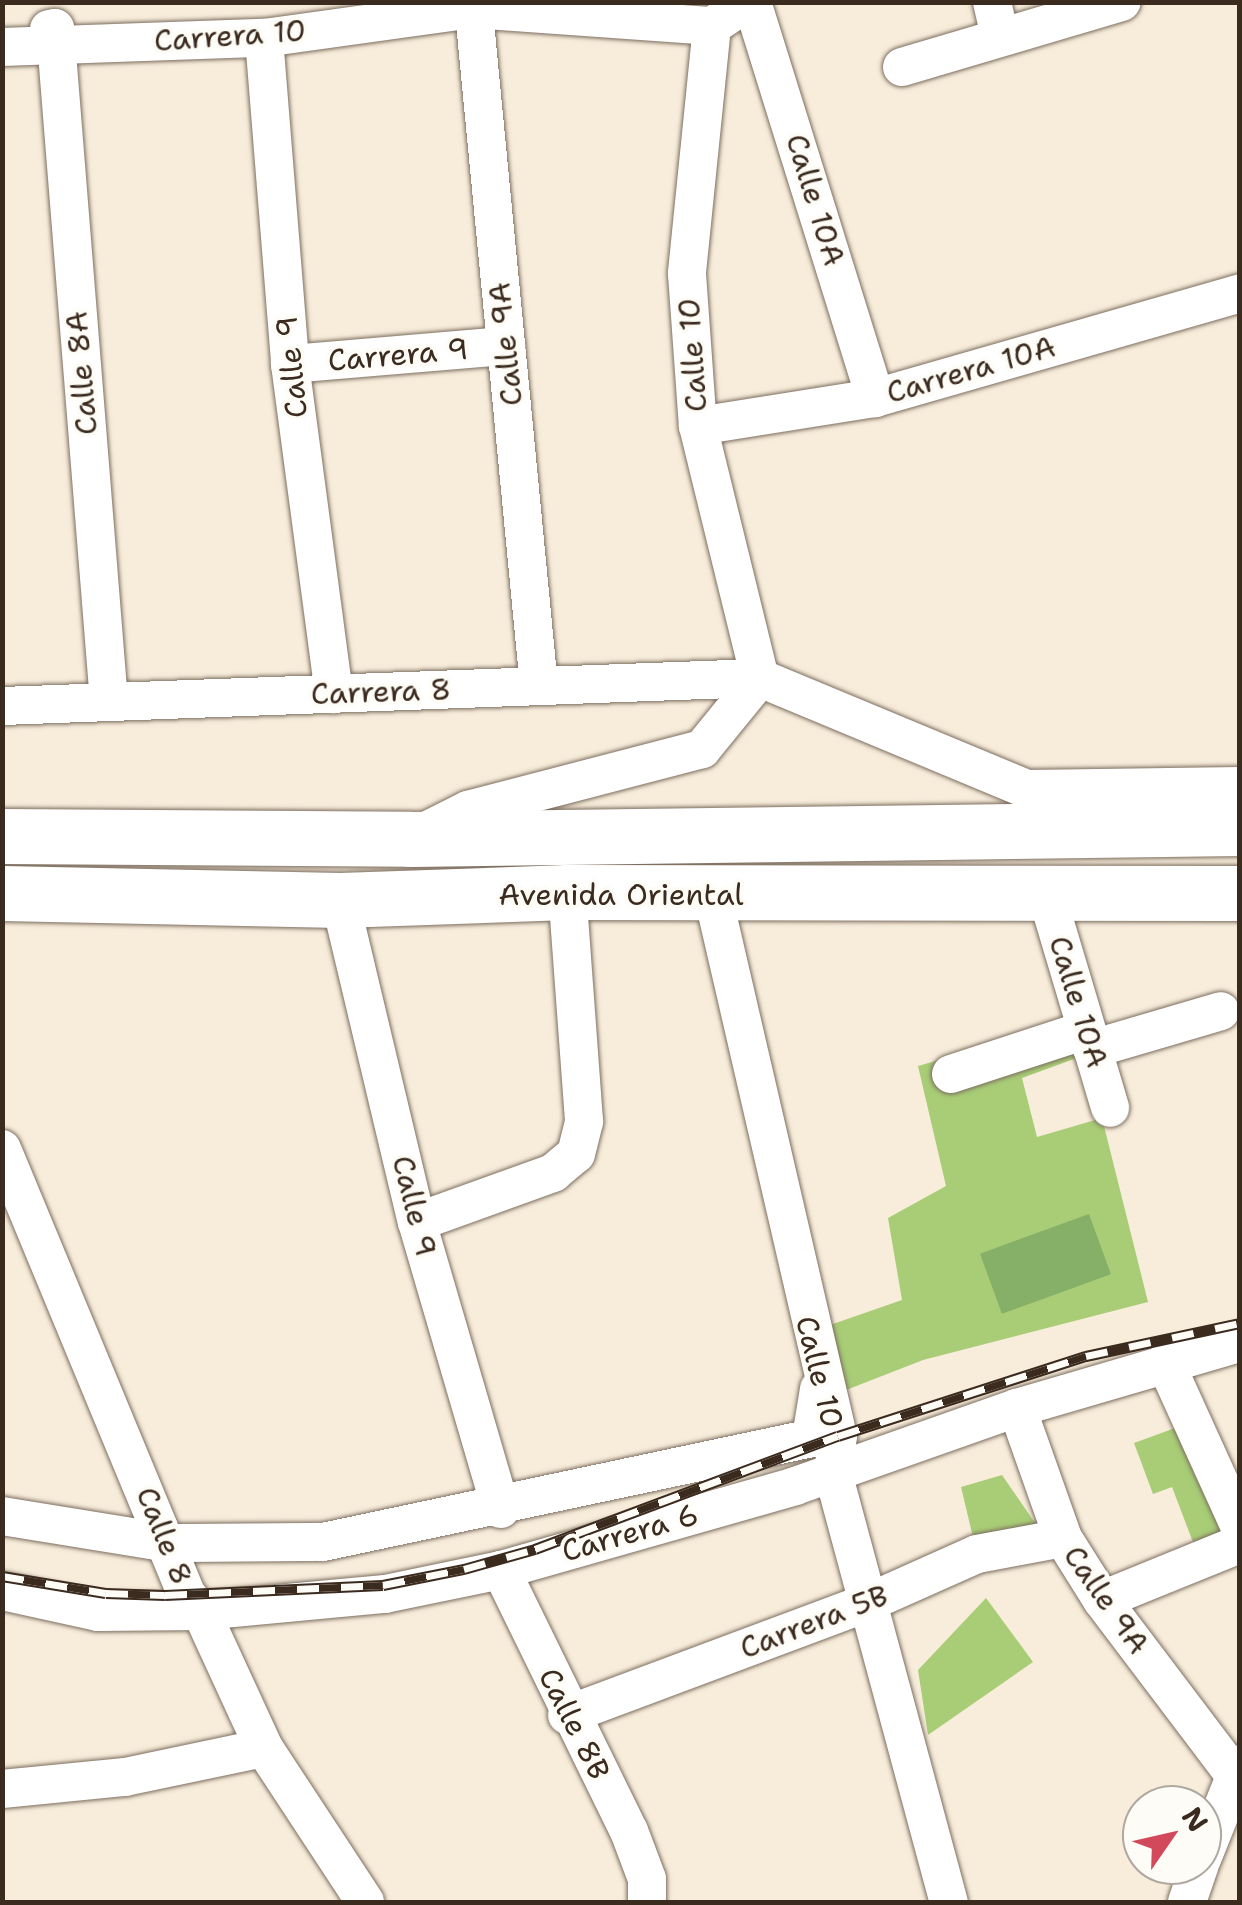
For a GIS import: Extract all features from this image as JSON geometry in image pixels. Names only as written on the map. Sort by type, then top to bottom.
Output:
[{"type":"main road","name":"Avenida Oriental","points":[[2,836],[410,839],[1240,828]]},
{"type":"main road","name":"Avenida Oriental","points":[[2,893],[340,900],[567,892],[713,896],[1240,893]]},
{"type":"street","points":[[902,67],[996,20],[1122,2]]},
{"type":"street","name":"Carrera 10","points":[[2,47],[264,38],[473,6],[736,9]]},
{"type":"street","name":"Calle 9A","points":[[473,6],[539,686]]},
{"type":"street","name":"Calle 10A","points":[[736,9],[874,398]]},
{"type":"street","name":"Calle 10","points":[[736,9],[686,274],[698,426],[760,678]]},
{"type":"street","points":[[2,31],[56,28],[56,44]]},
{"type":"street","name":"Calle 9","points":[[264,38],[290,364],[334,694]]},
{"type":"street","name":"Calle 8A","points":[[56,44],[108,702]]},
{"type":"street","name":"Carrera 10A","points":[[698,426],[874,398],[1240,293]]},
{"type":"street","name":"Carrera 9","points":[[290,364],[506,346]]},
{"type":"street","points":[[410,839],[468,810],[702,749],[760,678]]},
{"type":"street","name":"Carrera 8","points":[[2,706],[760,678],[1027,789],[1068,828]]},
{"type":"street","points":[[1027,789],[1240,786]]},
{"type":"street","points":[[417,1222],[553,1172],[576,1154],[584,1121],[567,892]]},
{"type":"street","name":"Calle 10","points":[[713,896],[820,1382],[838,1436],[833,1473],[949,1902]]},
{"type":"street","name":"Calle 10A","points":[[1046,896],[1110,1108]]},
{"type":"street","name":"Calle 9","points":[[340,900],[417,1222],[501,1509]]},
{"type":"street","points":[[951,1074],[1222,1011]]},
{"type":"street","name":"Calle 8","points":[[2,1148],[169,1543],[186,1594],[201,1611],[264,1748],[365,1902]]},
{"type":"street","name":"Carrera 6","points":[[2,1591],[98,1612],[201,1611],[385,1594],[501,1570],[833,1473],[1017,1408],[1240,1343]]},
{"type":"street","points":[[1165,1362],[1240,1527]]},
{"type":"street","name":"Carrera 6","points":[[2,1516],[169,1543],[323,1542],[501,1509],[812,1438],[820,1382]]},
{"type":"street","name":"Calle 9A","points":[[1017,1408],[1063,1538],[1102,1600],[1236,1768]]},
{"type":"street","name":"Carrera 5B","points":[[566,1714],[867,1603],[977,1554],[1063,1538]]},
{"type":"street","points":[[1102,1600],[1240,1544]]},
{"type":"street","name":"Calle 8B","points":[[501,1570],[647,1891]]},
{"type":"street","points":[[2,1789],[125,1778],[264,1748]]},
{"type":"street","points":[[1222,1806],[1236,1768]]},
{"type":"green space","points":[[1075,1020],[1082,1056],[1022,1078],[1037,1137],[1102,1118],[1148,1302],[923,1360],[841,1392],[830,1325],[902,1300],[888,1218],[946,1186],[918,1066]]},
{"type":"green space","points":[[1089,1214],[1111,1274],[1002,1314],[980,1254]]},
{"type":"green space","points":[[1197,1420],[1239,1530],[1199,1558],[1172,1487],[1153,1494],[1134,1443]]},
{"type":"green space","points":[[1002,1475],[1044,1536],[977,1554],[961,1487]]},
{"type":"green space","points":[[986,1598],[1033,1662],[928,1735],[918,1670]]},
{"type":"railway","points":[[2,1576],[106,1593],[165,1595],[383,1585],[464,1569],[535,1549],[838,1436],[1086,1356],[1240,1323]]}]
